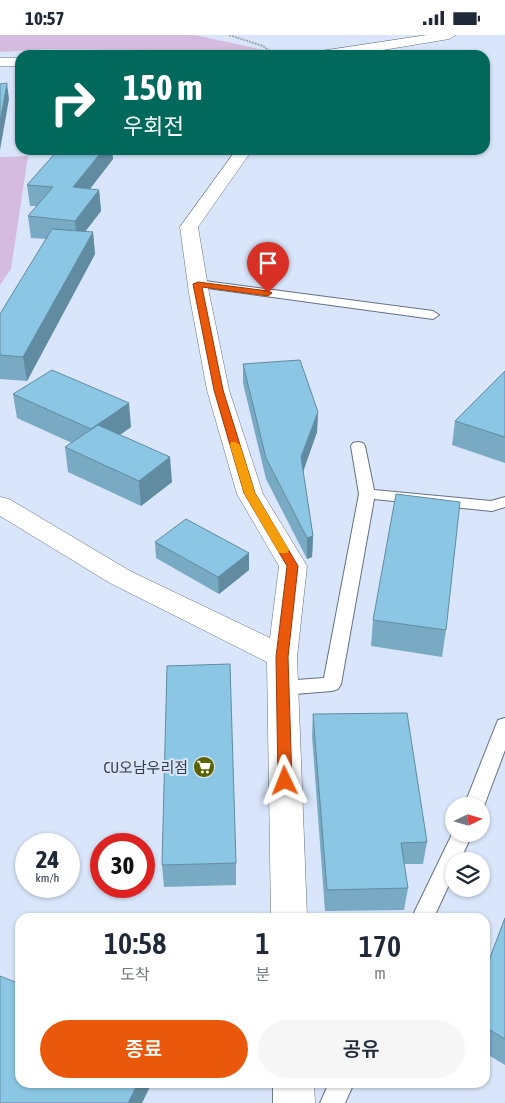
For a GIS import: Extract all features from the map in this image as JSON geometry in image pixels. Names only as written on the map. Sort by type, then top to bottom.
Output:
[{"type":"street","points":[[360,50],[448,35]]},
{"type":"street","points":[[0,64],[15,62]]},
{"type":"street","points":[[240,155],[189,227],[218,390],[250,493],[292,566],[282,657],[289,913]]},
{"type":"street","points":[[0,505],[120,577],[282,657]]},
{"type":"street","points":[[294,1088],[294,1103]]},
{"type":"lane","points":[[198,284],[433,315]]},
{"type":"lane","points":[[282,688],[332,684],[367,494],[358,446]]},
{"type":"lane","points":[[367,494],[492,506],[505,502]]},
{"type":"lane","points":[[477,797],[505,725]]},
{"type":"lane","points":[[426,913],[458,843]]},
{"type":"lane","points":[[332,1103],[340,1088]]},
{"type":"path","points":[[229,35],[263,46],[268,50]]},
{"type":"shaded area","points":[[0,35],[195,35],[263,50],[45,49],[0,52]]},
{"type":"shaded area","points":[[28,156],[11,269],[0,285],[0,157]]},
{"type":"building","points":[[7,83],[0,122],[0,84]]},
{"type":"building","points":[[54,155],[99,155],[73,187],[99,190],[75,221],[28,216],[53,187],[27,185]]},
{"type":"building","points":[[52,229],[93,232],[23,357],[0,355],[0,314]]},
{"type":"building","points":[[300,360],[318,412],[301,457],[313,536],[307,538],[266,458],[243,364]]},
{"type":"building","points":[[52,370],[129,403],[91,429],[13,394]]},
{"type":"building","points":[[505,371],[505,437],[455,421]]},
{"type":"building","points":[[98,425],[170,457],[139,481],[65,447]]},
{"type":"building","points":[[396,494],[460,502],[446,630],[373,620]]},
{"type":"building","points":[[186,519],[249,553],[218,577],[155,542]]},
{"type":"building","points":[[230,664],[236,863],[162,865],[167,666]]},
{"type":"building","points":[[407,713],[427,842],[401,843],[408,888],[327,890],[313,714]]},
{"type":"building","points":[[505,918],[505,1039],[490,1030],[490,958]]},
{"type":"building","points":[[0,976],[15,982],[15,1088],[136,1088],[128,1103],[0,1103]]},
{"type":"slow traffic","points":[[235,445],[250,493],[283,550]]},
{"type":"place","name":"CU오남우리점","points":[[204,767]]},
{"type":"route","points":[[268,293],[198,284],[218,390],[250,493],[292,566],[282,657],[285,781]]}]
